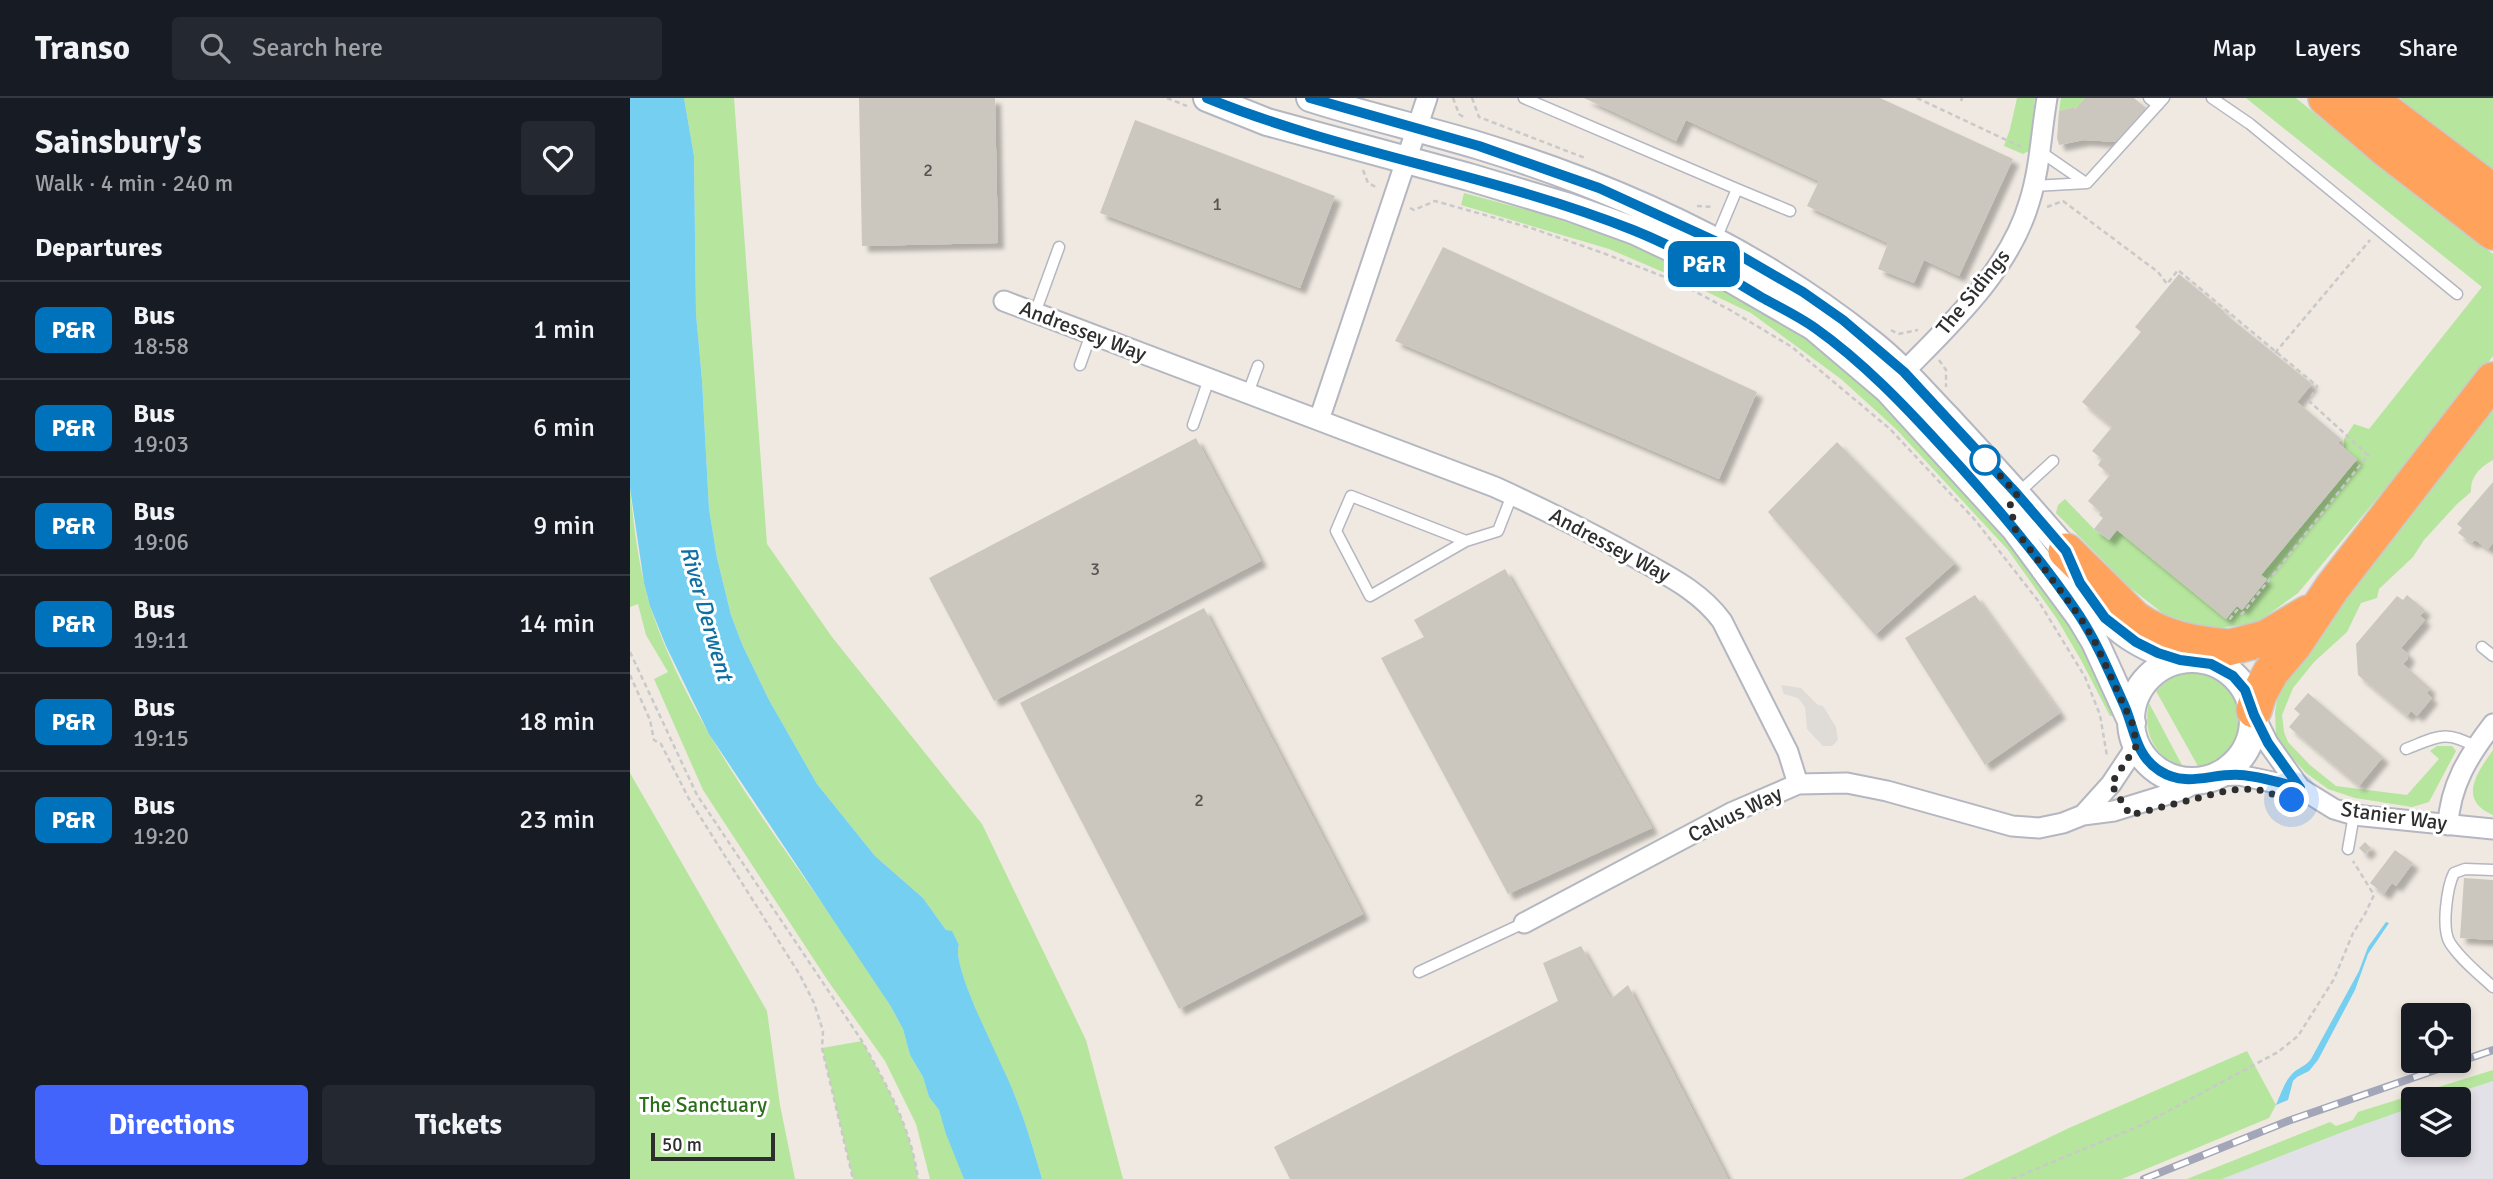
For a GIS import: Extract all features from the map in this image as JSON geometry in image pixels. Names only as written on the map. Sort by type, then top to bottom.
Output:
[{"type":"highway","points":[[2326,98],[2387,150],[2493,232]]},
{"type":"highway","points":[[2368,98],[2482,184]]},
{"type":"highway","points":[[2392,98],[2482,184]]},
{"type":"highway","points":[[2254,712],[2265,681],[2307,627],[2319,605],[2493,380]]},
{"type":"highway","points":[[2066,551],[2135,619],[2172,638],[2199,645],[2228,635],[2266,638],[2319,605]]},
{"type":"highway","points":[[2183,659],[2228,635]]},
{"type":"street","points":[[1198,102],[1569,207],[1635,231],[1730,278],[1814,327],[1895,381],[2017,494],[2066,551],[2080,583],[2105,618],[2136,642],[2224,670],[2245,690],[2254,712],[2252,737],[2247,748],[2233,765],[2208,778],[2175,778],[2163,773],[2143,756],[2095,642],[2080,617],[2015,529],[1963,469],[1895,381],[1875,346],[1833,313],[1715,241],[1599,188],[1510,156],[1310,98]]},
{"type":"street","points":[[1319,420],[1427,98]]},
{"type":"street","name":"The Sidings","points":[[1895,381],[1974,296],[2016,236],[2034,186],[2035,152],[2047,98]]},
{"type":"street","name":"Andressey Way","points":[[1004,300],[1512,495],[1574,523],[1684,585],[1710,605],[1722,621],[1788,752],[1798,784]]},
{"type":"street","points":[[2083,815],[2111,784],[2134,734],[2135,699],[2148,678],[2169,664],[2183,659]]},
{"type":"street","name":"Stanier Way","points":[[2254,712],[2268,743],[2300,788]]},
{"type":"street","points":[[2448,825],[2449,802],[2453,789],[2476,747],[2493,724]]},
{"type":"street","name":"Stanier Way","points":[[2208,778],[2239,775],[2300,788],[2334,809],[2354,815],[2493,829]]},
{"type":"street","name":"Calvus Way","points":[[1524,923],[1733,813],[1798,784],[1847,783],[2012,826],[2039,828],[2083,815],[2115,811],[2182,790],[2208,778]]},
{"type":"lane","points":[[1524,98],[1790,211]]},
{"type":"lane","points":[[2212,98],[2249,124],[2457,294]]},
{"type":"lane","points":[[2034,186],[2087,183],[2157,100]]},
{"type":"lane","points":[[2035,152],[2087,183]]},
{"type":"lane","points":[[1730,278],[1714,256],[1715,241],[1737,189]]},
{"type":"lane","points":[[1035,313],[1059,247]]},
{"type":"lane","points":[[1080,365],[1091,334]]},
{"type":"lane","points":[[1248,393],[1258,366]]},
{"type":"lane","points":[[1193,425],[1209,379]]},
{"type":"lane","points":[[2015,529],[2010,503],[2053,461]]},
{"type":"lane","points":[[1465,541],[1351,496],[1336,531],[1370,596],[1465,541],[1497,531],[1512,495]]},
{"type":"lane","points":[[2482,647],[2493,656]]},
{"type":"lane","points":[[2406,749],[2445,735],[2459,737],[2476,747]]},
{"type":"lane","points":[[2348,849],[2354,815]]},
{"type":"lane","points":[[2493,870],[2465,869],[2454,873],[2448,898],[2446,928],[2450,943],[2493,987]]},
{"type":"lane","points":[[1419,972],[1524,923]]},
{"type":"path","points":[[1167,98],[1198,102]]},
{"type":"path","points":[[1453,98],[1458,114],[1469,121]]},
{"type":"path","points":[[1472,98],[1479,117],[1589,159]]},
{"type":"path","points":[[1917,98],[2035,152]]},
{"type":"path","points":[[1362,167],[1368,183],[1414,210],[1435,201],[1531,228],[1675,281],[1792,347],[1834,380],[1890,429],[1926,466],[1975,520],[2039,602],[2085,677],[2100,715],[2108,766],[2102,774],[2111,784]]},
{"type":"path","points":[[2029,205],[2045,208],[2063,201],[2158,272],[2167,284],[2178,270],[2317,386],[2309,401],[2368,455],[2242,614],[2237,611],[2228,635]]},
{"type":"path","points":[[1697,206],[1717,207],[1727,212]]},
{"type":"path","points":[[2275,353],[2379,230]]},
{"type":"path","points":[[630,652],[697,795],[862,1041],[884,1080],[905,1123],[918,1179]]},
{"type":"path","points":[[630,674],[650,720],[654,740],[661,744],[689,799],[800,975],[814,1003],[823,1031],[822,1048],[853,1179]]},
{"type":"path","points":[[2011,1179],[2144,1124],[2278,1052],[2298,1036],[2334,979],[2353,933],[2374,895],[2353,863],[2348,849]]},
{"type":"shaded area","points":[[1781,685],[1801,688],[1818,705],[1823,706],[1836,727],[1838,740],[1832,746],[1823,746],[1807,729],[1805,707],[1798,698],[1784,694]]},
{"type":"shaded area","points":[[2493,1081],[2493,1179],[2222,1179],[2401,1111],[2401,1157],[2471,1157],[2471,1088]]},
{"type":"green space","points":[[684,98],[734,98],[767,544],[832,637],[982,824],[1086,1040],[1123,1179],[1042,1179],[1019,1106],[970,996],[958,957],[959,945],[952,932],[946,930],[923,898],[875,856],[817,784],[769,700],[742,644],[731,615],[717,558],[709,509],[696,314],[694,156]]},
{"type":"green space","points":[[2017,98],[2035,98],[2029,151],[2023,154],[2004,146]]},
{"type":"green space","points":[[2061,98],[2085,98],[2075,109],[2074,107],[2059,111]]},
{"type":"green space","points":[[2246,98],[2296,98],[2386,172],[2493,254],[2493,356],[2458,402],[2298,593],[2257,623],[2211,629],[2165,615],[2128,586],[2056,513],[2058,505],[2065,499],[2094,529],[2109,540],[2117,530],[2226,619],[2237,606],[2242,610],[2267,580],[2261,575],[2357,460],[2344,448],[2344,439],[2354,424],[2369,429],[2482,287]]},
{"type":"green space","points":[[2400,98],[2493,98],[2493,175],[2442,135]]},
{"type":"green space","points":[[1464,193],[1546,215],[1644,248],[1689,269],[1787,325],[1835,359],[1881,399],[1983,503],[2072,620],[2120,715],[2110,716],[2057,619],[2008,550],[1896,429],[1841,379],[1751,313],[1609,249],[1461,205]]},
{"type":"green space","points":[[2493,399],[2493,460],[2477,473],[2471,492],[2424,540],[2413,557],[2379,589],[2377,598],[2361,603],[2347,632],[2314,662],[2293,688],[2282,715],[2288,742],[2336,786],[2407,795],[2439,759],[2430,751],[2437,746],[2452,746],[2456,751],[2429,802],[2412,807],[2355,798],[2328,789],[2306,773],[2276,735],[2275,712],[2278,695],[2288,671]]},
{"type":"green space","points":[[630,488],[647,594],[672,662],[727,764],[890,1005],[903,1029],[910,1055],[923,1077],[929,1097],[939,1110],[964,1179],[930,1179],[916,1124],[885,1061],[828,981],[703,790],[654,679],[668,672],[646,635],[638,604],[630,607]]},
{"type":"green space","points":[[2193,670],[2215,675],[2230,685],[2240,700],[2244,716],[2242,733],[2234,749],[2220,761],[2199,768],[2156,691],[2172,676]]},
{"type":"green space","points":[[2149,703],[2183,767],[2165,757],[2153,742],[2147,724]]},
{"type":"green space","points":[[2493,750],[2493,815],[2482,809],[2473,794],[2476,777]]},
{"type":"green space","name":"The Sanctuary","points":[[630,773],[767,1011],[780,1105],[795,1179],[630,1179]]},
{"type":"green space","points":[[862,1041],[904,1124],[918,1179],[853,1179],[822,1048]]},
{"type":"green space","points":[[2247,1051],[2276,1105],[2269,1118],[2122,1179],[1962,1179],[2069,1128]]},
{"type":"green space","points":[[2493,1070],[2493,1081],[2471,1088],[2438,1087]]},
{"type":"green space","points":[[2401,1099],[2401,1111],[2222,1179],[2187,1179],[2330,1122],[2336,1126],[2353,1120],[2358,1112]]},
{"type":"water","name":"River Derwent","points":[[630,98],[684,98],[694,156],[696,314],[709,509],[717,558],[731,615],[742,644],[769,700],[817,784],[875,856],[923,898],[946,930],[952,931],[959,945],[958,957],[970,996],[1010,1083],[1042,1179],[964,1179],[939,1110],[929,1097],[923,1077],[910,1055],[903,1029],[890,1005],[709,734],[666,646],[650,606],[630,488]]},
{"type":"water","points":[[2386,922],[2389,923],[2368,954],[2355,990],[2318,1060],[2309,1071],[2293,1081],[2288,1100],[2276,1105],[2290,1077],[2311,1059],[2359,971],[2368,947]]},
{"type":"building","points":[[859,98],[995,98],[998,243],[862,246]]},
{"type":"building","points":[[1584,98],[1880,98],[2013,159],[1959,276],[1924,260],[1914,283],[1878,269],[1888,243],[1807,206],[1819,181],[1686,120],[1676,141]]},
{"type":"building","points":[[2085,98],[2134,98],[2146,108],[2117,142],[2084,140],[2059,145],[2059,111],[2074,107],[2075,109]]},
{"type":"building","points":[[1135,120],[1335,196],[1300,288],[1100,213]]},
{"type":"building","points":[[1443,247],[1757,392],[1719,479],[1395,341]]},
{"type":"building","points":[[2179,274],[2312,384],[2297,402],[2341,439],[2338,443],[2357,459],[2261,575],[2267,579],[2242,610],[2237,606],[2226,619],[2117,530],[2109,540],[2094,529],[2103,518],[2099,515],[2101,512],[2088,501],[2110,475],[2098,465],[2102,459],[2092,451],[2112,427],[2082,402],[2141,332],[2135,327]]},
{"type":"building","points":[[1196,438],[1261,561],[994,701],[929,578]]},
{"type":"building","points":[[1837,442],[1955,563],[1875,635],[1768,512]]},
{"type":"building","points":[[2493,482],[2493,543],[2488,549],[2475,540],[2472,543],[2458,533],[2462,528],[2457,524]]},
{"type":"building","points":[[1505,569],[1652,828],[1508,894],[1381,658],[1424,637],[1414,620]]},
{"type":"building","points":[[1975,595],[2060,713],[1985,765],[1905,638]]},
{"type":"building","points":[[2407,595],[2425,610],[2420,616],[2425,620],[2401,648],[2408,654],[2408,659],[2403,664],[2430,688],[2427,693],[2432,698],[2417,716],[2411,711],[2407,716],[2358,675],[2356,644],[2397,596],[2403,600]]},
{"type":"building","points":[[1204,608],[1363,914],[1179,1009],[1020,703]]},
{"type":"building","points":[[2308,693],[2383,757],[2359,786],[2289,727],[2300,714],[2294,709]]},
{"type":"building","points":[[2365,842],[2371,848],[2365,854],[2359,848]]},
{"type":"building","points":[[2395,850],[2413,863],[2396,886],[2392,883],[2384,894],[2370,883]]},
{"type":"building","points":[[2464,878],[2493,880],[2493,940],[2460,938]]},
{"type":"building","points":[[1581,946],[1611,999],[1628,985],[1728,1179],[1290,1179],[1274,1147],[1558,1001],[1543,963]]},
{"type":"railway","points":[[2144,1179],[2288,1121],[2493,1050]]},
{"type":"bus line","name":"P&R","points":[[1207,98],[1267,122],[1469,177],[1569,207],[1635,231],[1707,265],[1814,327],[1887,389],[1931,434],[2015,529],[2080,617],[2095,642],[2132,723],[2137,745],[2152,766],[2163,773],[2188,781],[2239,775],[2300,788],[2268,743],[2245,690],[2233,676],[2211,664],[2180,660],[2158,653],[2136,642],[2105,618],[2080,583],[2066,551],[1904,372],[1843,320],[1803,292],[1715,241],[1599,188],[1479,146],[1310,98]]},
{"type":"route","points":[[1985,460],[1980,454],[2017,494],[2010,503],[2015,529],[2080,617],[2095,642],[2132,723],[2137,745],[2111,784],[2130,815],[2230,790],[2256,789],[2292,800]]}]
